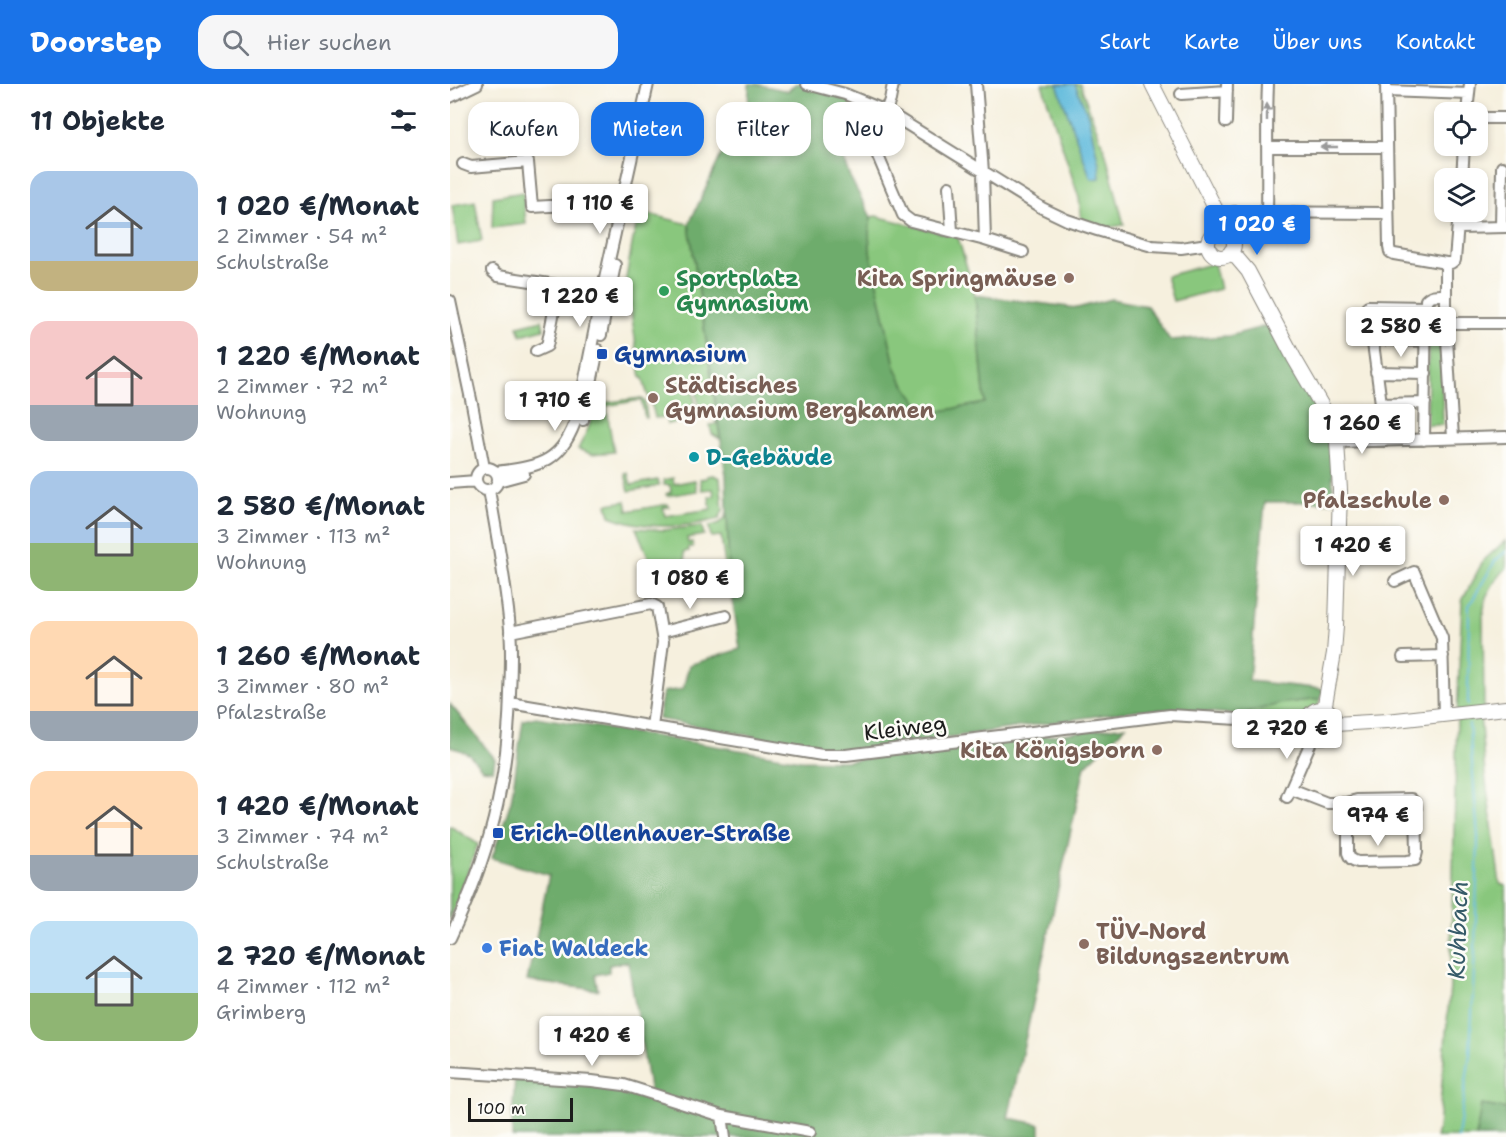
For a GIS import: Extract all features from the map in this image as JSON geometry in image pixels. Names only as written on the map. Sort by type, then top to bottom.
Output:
[{"type":"main road","points":[[1152,84],[1215,208],[1222,224],[1222,231]]},
{"type":"main road","points":[[1216,231],[1229,234],[1233,240],[1228,254],[1219,256],[1211,252],[1208,244],[1211,235],[1216,231]]},
{"type":"main road","points":[[1228,254],[1252,280],[1333,426],[1337,442],[1340,490],[1336,626],[1334,653],[1324,710]]},
{"type":"main road","points":[[1335,724],[1506,708]]},
{"type":"main road","points":[[1316,710],[1324,710],[1334,717],[1335,724],[1329,735],[1321,737],[1314,735],[1308,727],[1308,719],[1316,710]]},
{"type":"street","points":[[450,97],[477,84]]},
{"type":"street","points":[[497,476],[547,467],[554,462],[581,428],[606,292],[623,221],[621,208],[648,84]]},
{"type":"street","points":[[807,84],[845,94],[864,102]]},
{"type":"street","points":[[889,102],[893,84]]},
{"type":"street","points":[[976,84],[983,172],[985,240]]},
{"type":"street","points":[[1267,212],[1268,84]]},
{"type":"street","points":[[1181,94],[1227,87],[1226,122]]},
{"type":"street","points":[[1458,222],[1455,260],[1450,263],[1390,252],[1386,88],[1469,89]]},
{"type":"street","points":[[1488,118],[1506,118]]},
{"type":"street","points":[[905,123],[1051,213],[1097,230],[1164,248],[1208,244]]},
{"type":"street","points":[[1268,147],[1387,147]]},
{"type":"street","points":[[878,156],[903,215],[911,221],[1023,252]]},
{"type":"street","points":[[463,164],[471,167],[528,162],[532,207],[603,203],[621,208]]},
{"type":"street","points":[[1458,228],[1504,227],[1502,167]]},
{"type":"street","points":[[949,187],[952,231]]},
{"type":"street","points":[[1234,212],[1388,213]]},
{"type":"street","points":[[1446,263],[1446,323],[1453,438]]},
{"type":"street","points":[[492,271],[498,276],[606,292]]},
{"type":"street","points":[[536,351],[548,346],[559,286]]},
{"type":"street","points":[[1424,440],[1426,300],[1429,297],[1445,295]]},
{"type":"street","points":[[450,301],[484,468]]},
{"type":"street","points":[[1386,441],[1368,306],[1426,307]]},
{"type":"street","points":[[1446,323],[1506,323]]},
{"type":"street","points":[[1371,329],[1426,341]]},
{"type":"street","points":[[1376,372],[1426,373]]},
{"type":"street","points":[[516,411],[527,400],[569,396],[585,399]]},
{"type":"street","points":[[1380,404],[1425,403]]},
{"type":"street","points":[[1337,442],[1506,437]]},
{"type":"street","points":[[484,468],[491,468],[497,476],[495,487],[489,490],[482,489],[476,481],[478,471],[484,468]]},
{"type":"street","points":[[450,483],[476,481]]},
{"type":"street","points":[[450,938],[480,869],[492,832],[504,777],[510,704],[510,632],[489,490]]},
{"type":"street","points":[[1395,581],[1414,572],[1442,638],[1444,715]]},
{"type":"street","points":[[510,632],[651,604],[657,607],[663,642],[652,727]]},
{"type":"street","points":[[662,632],[726,616]]},
{"type":"street","points":[[1403,657],[1443,656]]},
{"type":"street","name":"Kleiweg","points":[[510,704],[813,754],[846,755],[1170,716],[1272,721],[1300,717],[1308,719]]},
{"type":"street","points":[[1314,735],[1289,793],[1327,803],[1357,800],[1411,799],[1416,808],[1417,852],[1415,860],[1353,861],[1348,853],[1346,802]]},
{"type":"street","points":[[450,1072],[624,1085],[722,1116],[810,1132]]},
{"type":"street","points":[[722,1116],[725,1137]]},
{"type":"green space","points":[[749,84],[788,91],[795,84],[800,84],[831,90],[853,99],[852,102],[823,102],[823,156],[842,156],[871,217],[870,252],[895,366],[902,381],[922,409],[930,413],[985,403],[975,295],[1077,308],[1111,299],[1147,306],[1170,340],[1229,336],[1270,325],[1332,439],[1333,502],[1265,502],[1249,681],[1323,689],[1321,699],[1283,703],[1249,712],[1245,716],[1192,711],[1138,710],[854,751],[819,748],[658,719],[663,692],[683,689],[689,665],[740,649],[729,575],[726,475],[689,224],[721,156],[811,156],[811,102],[748,102]]},
{"type":"green space","points":[[1042,84],[1080,84],[1106,154],[1124,225],[1099,229],[1082,224],[1079,198]]},
{"type":"green space","points":[[523,192],[526,224],[492,228],[493,197]]},
{"type":"green space","points":[[475,201],[482,241],[458,245],[452,205]]},
{"type":"green space","name":"Sportplatz Gymnasium","points":[[640,212],[689,224],[720,439],[712,434],[710,425],[716,424],[715,417],[710,414],[701,415],[694,381],[691,382],[698,419],[667,424],[666,417],[655,418],[643,378],[641,378],[626,278]]},
{"type":"green space","points":[[876,216],[958,237],[975,295],[985,403],[930,413],[922,409],[902,381],[895,366],[870,252],[871,217]]},
{"type":"green space","points":[[1214,263],[1220,289],[1173,301],[1166,276]]},
{"type":"green space","points":[[1429,309],[1440,310],[1443,425],[1427,425]]},
{"type":"green space","points":[[542,320],[544,329],[521,335],[518,326]]},
{"type":"green space","points":[[641,398],[645,402],[647,418],[645,418],[641,400],[606,406],[614,452],[591,454],[578,449],[588,429],[596,404]]},
{"type":"green space","points":[[628,473],[631,485],[658,480],[659,486],[629,491],[625,474]]},
{"type":"green space","points":[[713,475],[720,478],[723,510],[719,519],[664,526],[636,524],[610,516],[607,504],[626,501],[628,511],[668,504],[669,507],[663,508],[665,516],[711,509],[709,497],[714,496],[713,489],[702,490],[700,479]]},
{"type":"green space","points":[[673,478],[674,484],[695,480],[697,491],[667,496],[666,494],[671,492],[670,485],[664,485],[664,480]]},
{"type":"green space","points":[[727,512],[729,575],[661,587],[636,528],[664,530],[702,526],[704,535],[687,538],[688,543],[692,542],[693,547],[688,547],[689,551],[684,552],[687,571],[701,569],[701,574],[720,571],[719,566],[725,565],[721,536],[711,537],[709,526],[721,522]]},
{"type":"green space","points":[[1506,540],[1506,568],[1486,597],[1483,614],[1484,713],[1480,714],[1485,774],[1500,884],[1506,886],[1506,1109],[1481,1105],[1476,1137],[1436,1137],[1450,987],[1462,601],[1483,561]]},
{"type":"green space","points":[[1321,699],[1300,741],[1292,727],[1240,723],[1249,712],[1283,703]]},
{"type":"green space","points":[[450,704],[495,759],[493,770],[482,769],[469,754],[450,746]]},
{"type":"green space","points":[[536,717],[801,760],[846,761],[1126,726],[1085,766],[1008,1118],[1040,1124],[1040,1137],[512,1137],[515,1078],[592,1083],[650,1094],[628,962],[609,965],[609,972],[595,975],[598,990],[527,981],[549,875],[492,858],[511,801],[523,720]]},
{"type":"green space","points":[[450,826],[478,844],[450,920]]},
{"type":"green space","points":[[1481,1105],[1506,1109],[1506,1137],[1476,1137]]},
{"type":"water","points":[[1057,84],[1075,84],[1088,115],[1100,178],[1091,179]]},
{"type":"waterway","name":"Kuhbach","points":[[1468,704],[1469,606],[1495,561],[1506,551]]},
{"type":"waterway","name":"Kuhbach","points":[[1458,1137],[1470,1054],[1475,950],[1478,837],[1469,724]]},
{"type":"place","name":"Kita Springmäuse","points":[[1069,278]]},
{"type":"place","name":"Sportplatz Gymnasium","points":[[664,291]]},
{"type":"place","name":"Gymnasium","points":[[602,354]]},
{"type":"place","name":"Städtisches Gymnasium Bergkamen","points":[[653,398]]},
{"type":"place","name":"D-Gebäude","points":[[694,457]]},
{"type":"place","name":"Pfalzschule","points":[[1444,500]]},
{"type":"place","name":"Kita Königsborn","points":[[1157,750]]},
{"type":"place","name":"Erich-Ollenhauer-Straße","points":[[498,833]]},
{"type":"place","name":"TÜV-Nord Bildungszentrum","points":[[1084,944]]},
{"type":"place","name":"Fiat Waldeck","points":[[487,948]]}]
